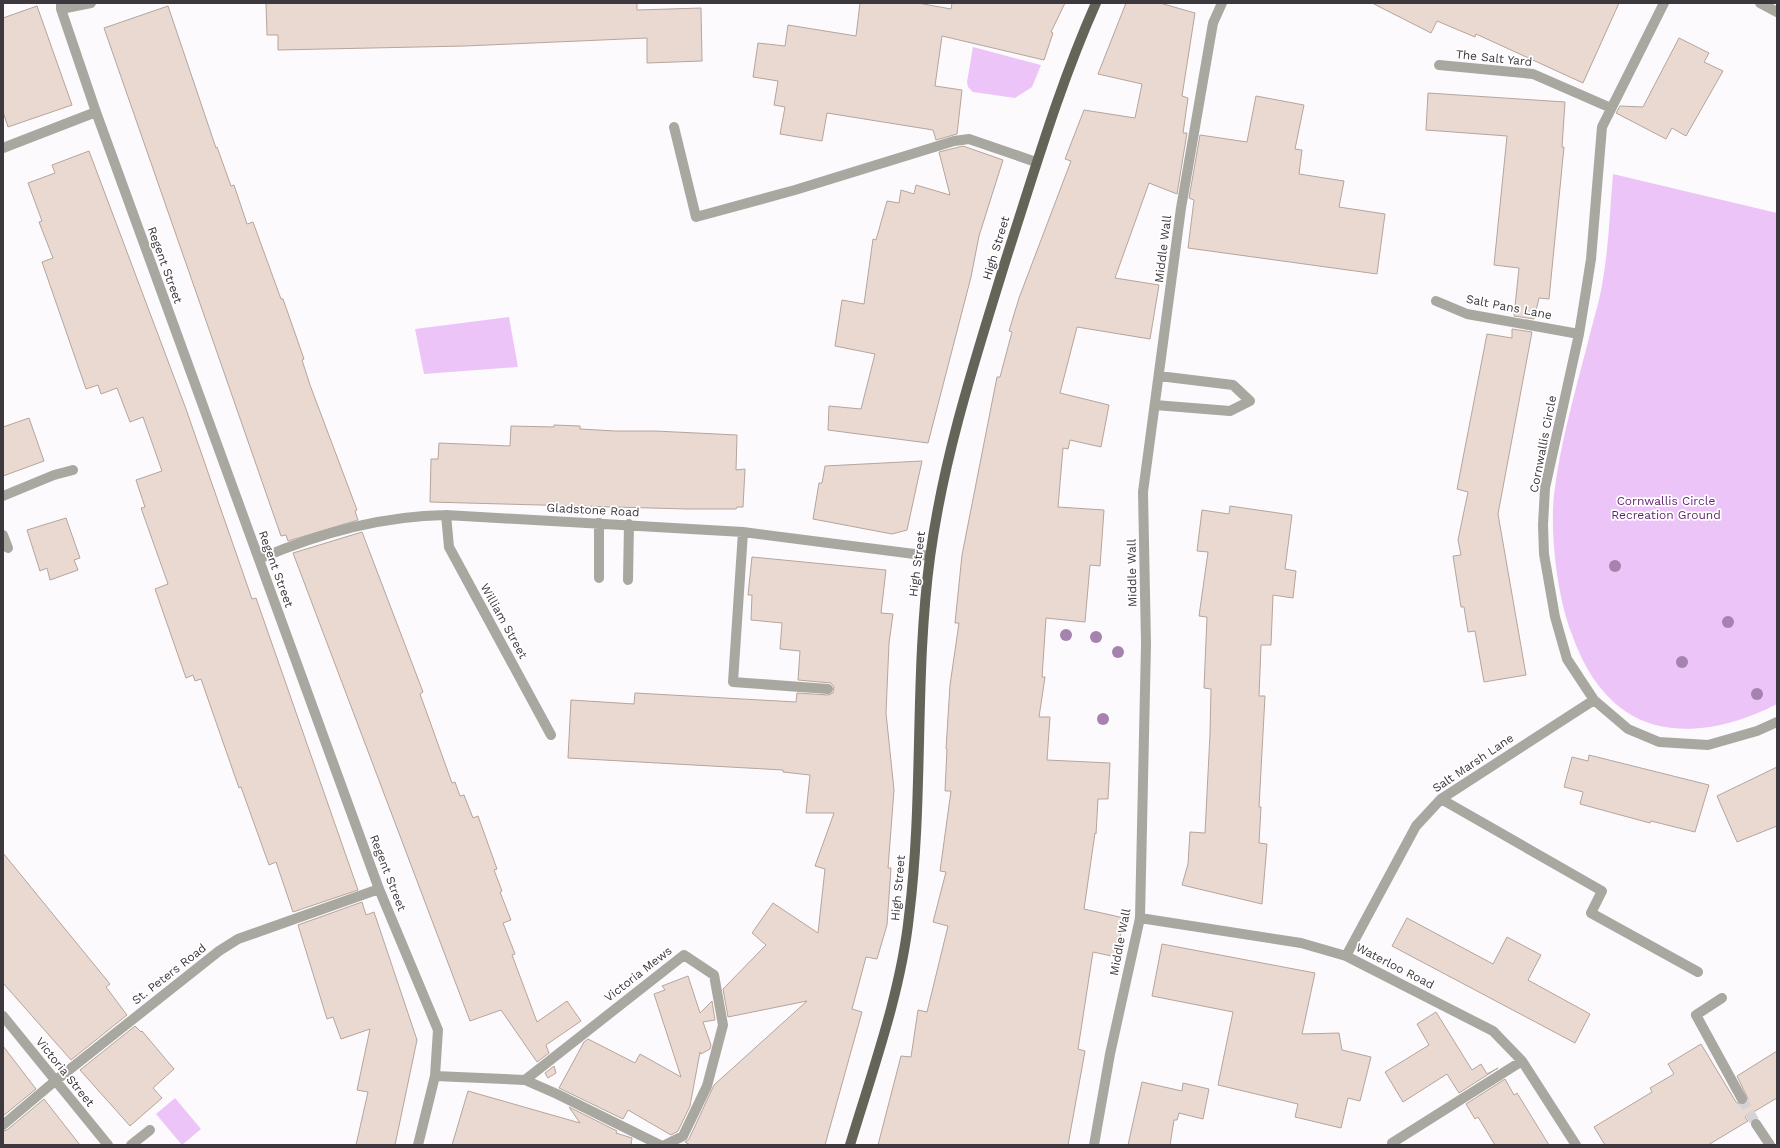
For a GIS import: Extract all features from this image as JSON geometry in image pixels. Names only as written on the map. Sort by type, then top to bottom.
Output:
[{"type":"main road","name":"High Street","points":[[850,1145],[896,988],[909,918],[915,850],[925,609],[930,556],[945,466],[969,378],[1036,162],[1080,39],[1096,3]]},
{"type":"street","points":[[61,6],[90,3]]},
{"type":"street","name":"Middle Wall","points":[[1094,1145],[1110,1054],[1140,918],[1146,644],[1143,492],[1182,200],[1213,23],[1222,3]]},
{"type":"street","name":"Cornwallis Circle","points":[[1664,3],[1602,127],[1591,259],[1579,334],[1545,488],[1543,525],[1544,554],[1555,617],[1567,659],[1594,700],[1628,729],[1659,742],[1708,745],[1757,730],[1777,722]]},
{"type":"street","points":[[1760,3],[1777,12]]},
{"type":"street","name":"Regent Street","points":[[61,6],[96,112],[378,889],[438,1030],[435,1076],[418,1145]]},
{"type":"street","name":"The Salt Yard","points":[[1439,65],[1533,74],[1611,108]]},
{"type":"street","points":[[3,148],[96,112]]},
{"type":"street","points":[[674,127],[696,217],[795,190],[954,141],[969,139],[1036,162]]},
{"type":"street","name":"Salt Pans Lane","points":[[1436,302],[1467,314],[1579,334]]},
{"type":"street","points":[[1155,405],[1230,412],[1250,401],[1233,385],[1159,376]]},
{"type":"street","points":[[3,496],[54,475],[73,470]]},
{"type":"street","name":"Gladstone Road","points":[[259,559],[281,550],[360,525],[407,517],[446,515],[629,524],[743,532],[930,556]]},
{"type":"street","name":"William Street","points":[[446,515],[449,548],[551,735]]},
{"type":"street","points":[[599,523],[599,578]]},
{"type":"street","points":[[628,580],[629,524]]},
{"type":"street","points":[[743,532],[733,682],[828,689]]},
{"type":"street","points":[[3,535],[8,548]]},
{"type":"street","name":"Salt Marsh Lane","points":[[1346,956],[1416,826],[1440,799],[1594,700]]},
{"type":"street","points":[[1440,799],[1602,891],[1591,913],[1698,972]]},
{"type":"street","name":"St. Peters Road","points":[[3,1125],[55,1081],[219,951],[238,939],[378,889]]},
{"type":"street","name":"Waterloo Road","points":[[1140,918],[1301,944],[1346,956],[1493,1031],[1522,1061],[1576,1145]]},
{"type":"street","name":"Victoria Mews","points":[[524,1080],[684,954],[714,975],[723,1025],[707,1086],[683,1136],[665,1145]]},
{"type":"street","points":[[1722,998],[1696,1015],[1742,1099]]},
{"type":"street","name":"Victoria Street","points":[[3,1016],[108,1145]]},
{"type":"street","points":[[1392,1143],[1522,1061]]},
{"type":"street","points":[[435,1076],[524,1080],[557,1094],[660,1145]]},
{"type":"street","points":[[1756,1124],[1770,1145]]},
{"type":"street","points":[[131,1145],[150,1130]]},
{"type":"green space","points":[[973,47],[1041,65],[1032,87],[1015,98],[973,92],[968,87],[967,82]]},
{"type":"green space","name":"Cornwallis Circle Recreation Ground","points":[[1613,174],[1777,213],[1777,704],[1740,720],[1721,725],[1681,729],[1661,726],[1643,721],[1625,711],[1615,703],[1606,695],[1592,676],[1580,655],[1566,617],[1558,583],[1553,528],[1554,495],[1568,418],[1602,287],[1608,239]]},
{"type":"green space","points":[[509,317],[518,367],[424,374],[415,329]]},
{"type":"green space","points":[[175,1098],[201,1129],[182,1145],[156,1114]]},
{"type":"building","points":[[266,3],[637,3],[637,10],[701,8],[702,61],[647,63],[647,38],[465,46],[278,50],[278,35],[267,35]]},
{"type":"building","points":[[860,3],[918,3],[951,9],[952,3],[1065,3],[1051,32],[1053,33],[1044,60],[942,36],[935,86],[962,90],[957,134],[936,140],[933,130],[827,113],[822,141],[780,134],[785,107],[774,105],[778,81],[753,77],[758,43],[785,46],[788,25],[856,36]]},
{"type":"building","points":[[1126,3],[1160,3],[1195,13],[1182,96],[1188,98],[1183,133],[1187,133],[1177,194],[1149,183],[1115,278],[1159,285],[1150,339],[1077,327],[1060,393],[1109,405],[1101,447],[1070,440],[1068,449],[1063,448],[1058,507],[1104,510],[1100,566],[1090,565],[1085,622],[1046,618],[1042,677],[1045,677],[1039,717],[1050,717],[1047,760],[1110,763],[1108,799],[1098,799],[1096,834],[1095,833],[1084,909],[1124,918],[1116,957],[1093,952],[1078,1049],[1085,1051],[1068,1145],[878,1145],[901,1056],[911,1057],[918,1010],[927,1012],[948,926],[933,922],[946,872],[940,871],[951,791],[945,791],[950,685],[959,623],[955,623],[962,555],[997,377],[1000,377],[1012,332],[1009,331],[1019,298],[1071,161],[1065,159],[1084,110],[1135,118],[1142,84],[1098,74]]},
{"type":"building","points":[[1372,3],[1619,3],[1583,83],[1476,34],[1475,37],[1437,21],[1431,33]]},
{"type":"building","points":[[37,6],[72,105],[8,127],[3,112],[3,18]]},
{"type":"building","points":[[168,6],[216,148],[217,147],[231,186],[234,185],[247,224],[253,222],[281,299],[283,299],[304,359],[302,360],[310,385],[357,510],[355,511],[358,520],[288,541],[286,535],[281,536],[104,28]]},
{"type":"building","points":[[1679,38],[1709,53],[1704,62],[1723,71],[1686,136],[1672,128],[1666,139],[1616,113],[1620,106],[1643,107]]},
{"type":"building","points":[[1428,93],[1565,102],[1562,147],[1564,147],[1549,299],[1539,298],[1534,319],[1514,316],[1519,268],[1494,265],[1507,136],[1426,130]]},
{"type":"building","points":[[1256,96],[1304,105],[1295,149],[1302,150],[1299,174],[1344,181],[1339,207],[1385,214],[1377,274],[1188,248],[1194,200],[1189,198],[1200,135],[1247,142]]},
{"type":"building","points":[[963,146],[1003,160],[979,236],[971,277],[928,443],[828,430],[829,406],[861,409],[875,354],[835,346],[842,300],[864,304],[873,239],[876,240],[887,201],[899,203],[901,190],[914,194],[916,185],[950,195],[939,152]]},
{"type":"building","points":[[89,151],[186,409],[252,599],[256,598],[358,890],[293,912],[276,862],[269,865],[241,787],[239,788],[201,679],[195,681],[193,675],[186,678],[155,589],[168,584],[141,508],[145,507],[136,480],[162,471],[143,417],[130,422],[117,388],[101,394],[98,385],[86,389],[42,262],[53,258],[39,222],[42,221],[28,183],[55,173],[52,165]]},
{"type":"building","points":[[1512,329],[1532,332],[1498,514],[1526,675],[1484,682],[1475,631],[1468,632],[1464,607],[1461,607],[1453,556],[1461,555],[1458,540],[1468,492],[1457,489],[1487,334],[1512,338]]},
{"type":"building","points":[[29,418],[44,461],[3,476],[3,427]]},
{"type":"building","points":[[554,425],[580,426],[580,429],[615,431],[655,431],[737,435],[736,470],[745,469],[743,507],[737,507],[736,509],[687,509],[430,502],[431,459],[438,459],[439,443],[510,446],[511,426],[554,427]]},
{"type":"building","points":[[922,461],[907,530],[892,534],[813,519],[819,483],[822,483],[825,466]]},
{"type":"building","points":[[1230,506],[1292,515],[1285,569],[1296,571],[1293,598],[1273,595],[1271,645],[1261,645],[1259,696],[1265,696],[1259,807],[1261,807],[1259,843],[1267,844],[1262,904],[1182,885],[1188,864],[1190,832],[1205,833],[1211,689],[1204,688],[1207,617],[1199,616],[1208,552],[1197,551],[1202,510],[1229,514]]},
{"type":"building","points":[[66,518],[80,558],[74,560],[78,570],[50,580],[47,568],[40,571],[27,530]]},
{"type":"building","points":[[362,532],[423,692],[420,694],[452,783],[455,782],[460,796],[464,795],[473,818],[478,816],[497,869],[494,870],[502,891],[500,892],[511,920],[503,923],[515,954],[512,955],[537,1022],[567,1001],[581,1021],[546,1045],[549,1053],[537,1062],[501,1010],[470,1021],[293,553]]},
{"type":"building","points":[[752,557],[886,570],[881,613],[893,614],[889,643],[886,713],[894,790],[888,868],[891,868],[887,925],[877,959],[866,957],[852,1009],[862,1012],[825,1145],[690,1145],[685,1142],[689,1139],[714,1085],[807,1001],[728,1017],[723,989],[766,945],[752,933],[773,903],[818,933],[825,869],[815,866],[834,813],[806,813],[810,775],[783,772],[783,770],[568,758],[571,700],[634,704],[635,693],[796,702],[797,693],[828,695],[833,693],[834,687],[831,683],[798,680],[800,651],[780,649],[782,623],[751,620],[752,595],[748,595]]},
{"type":"building","points":[[1589,755],[1709,785],[1695,832],[1651,821],[1650,823],[1580,804],[1583,792],[1564,787],[1572,757],[1588,761]]},
{"type":"building","points":[[1777,767],[1777,826],[1737,842],[1717,796]]},
{"type":"building","points":[[3,853],[110,984],[106,987],[127,1015],[71,1060],[3,983]]},
{"type":"building","points":[[362,902],[366,915],[374,912],[417,1040],[395,1145],[356,1145],[368,1092],[357,1090],[370,1029],[341,1039],[333,1017],[327,1019],[298,925]]},
{"type":"building","points":[[1407,918],[1493,964],[1507,937],[1541,955],[1528,980],[1590,1014],[1575,1043],[1392,946]]},
{"type":"building","points":[[1162,944],[1315,973],[1302,1034],[1339,1033],[1342,1050],[1371,1057],[1360,1101],[1348,1098],[1341,1128],[1295,1117],[1298,1104],[1218,1085],[1233,1012],[1152,996]]},
{"type":"building","points":[[688,976],[700,1013],[712,1001],[715,1020],[703,1022],[711,1045],[710,1049],[701,1054],[700,1052],[690,1106],[678,1131],[671,1135],[628,1110],[623,1119],[559,1088],[584,1042],[588,1039],[635,1063],[640,1054],[681,1077],[654,994],[665,990],[662,986]]},
{"type":"building","points":[[1436,1012],[1472,1070],[1481,1064],[1487,1074],[1498,1068],[1459,1093],[1447,1074],[1403,1102],[1385,1072],[1429,1045],[1417,1024]]},
{"type":"building","points":[[135,1026],[141,1032],[142,1031],[174,1069],[153,1088],[162,1098],[130,1126],[80,1070]]},
{"type":"building","points":[[1701,1044],[1736,1102],[1741,1105],[1745,1104],[1748,1099],[1737,1076],[1777,1051],[1777,1098],[1745,1117],[1748,1121],[1708,1145],[1605,1145],[1594,1127],[1652,1092],[1650,1088],[1674,1074],[1668,1064]]},
{"type":"building","points":[[3,1046],[36,1089],[3,1116]]},
{"type":"building","points":[[554,1066],[556,1073],[548,1078],[545,1073]]},
{"type":"building","points":[[1505,1079],[1514,1095],[1517,1093],[1549,1145],[1495,1145],[1478,1117],[1475,1119],[1466,1104]]},
{"type":"building","points":[[1142,1082],[1182,1091],[1183,1083],[1209,1089],[1203,1119],[1179,1113],[1177,1120],[1174,1120],[1170,1145],[1128,1145]]},
{"type":"building","points":[[468,1091],[580,1123],[569,1107],[617,1131],[616,1133],[632,1138],[631,1145],[452,1145]]},
{"type":"building","points":[[44,1099],[80,1145],[3,1145],[3,1131],[7,1130]]},
{"type":"tunnel","points":[[1742,1099],[1756,1124]]}]
